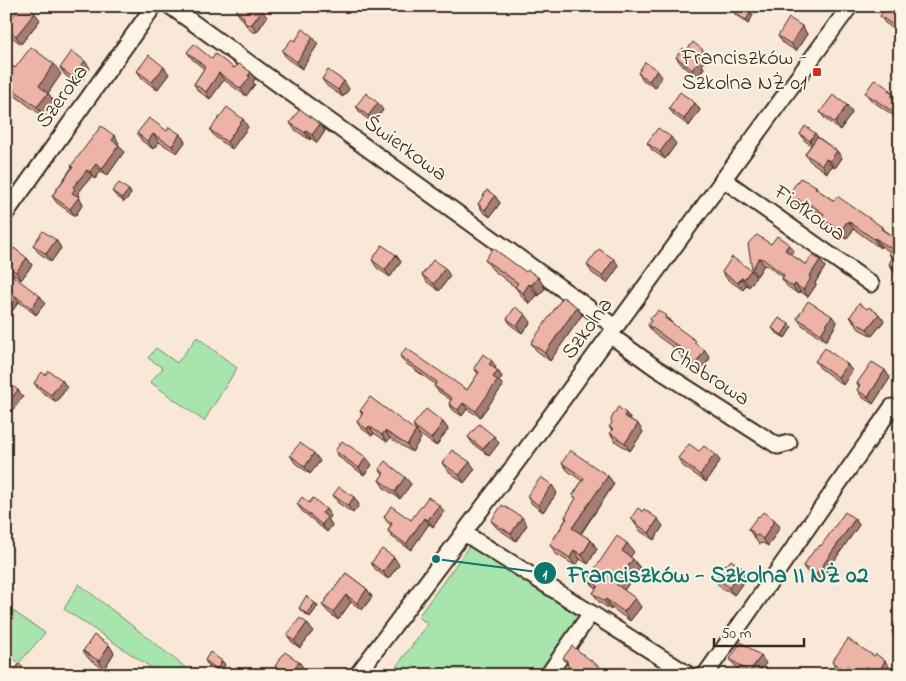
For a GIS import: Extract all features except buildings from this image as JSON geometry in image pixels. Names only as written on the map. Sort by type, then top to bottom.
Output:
[{"type":"street","name":"Szeroka","points":[[6,213],[154,6]]},
{"type":"street","name":"Świerkowa","points":[[170,6],[612,332]]},
{"type":"street","name":"Szkolna","points":[[357,675],[464,533],[850,6]]},
{"type":"street","name":"Fiołkowa","points":[[723,179],[871,284]]},
{"type":"street","name":"Chabrowa","points":[[612,332],[617,340],[656,368],[778,446],[789,443]]},
{"type":"street","points":[[705,675],[892,406]]},
{"type":"street","points":[[464,533],[689,675]]},
{"type":"street","points":[[548,675],[591,613]]},
{"type":"green space","points":[[197,337],[237,368],[204,421],[150,382],[163,368],[148,358],[156,348],[177,363]]},
{"type":"green space","points":[[470,545],[583,614],[541,675],[390,675],[428,624],[418,617]]},
{"type":"green space","points":[[79,584],[195,675],[162,675],[64,609]]},
{"type":"green space","points":[[6,606],[45,633],[19,663],[6,653]]},
{"type":"place","name":"Franciszków - Szkolna NŻ 01","points":[[817,72]]},
{"type":"place","name":"Franciszków - Szkolna II NŻ 02","points":[[436,559]]}]
